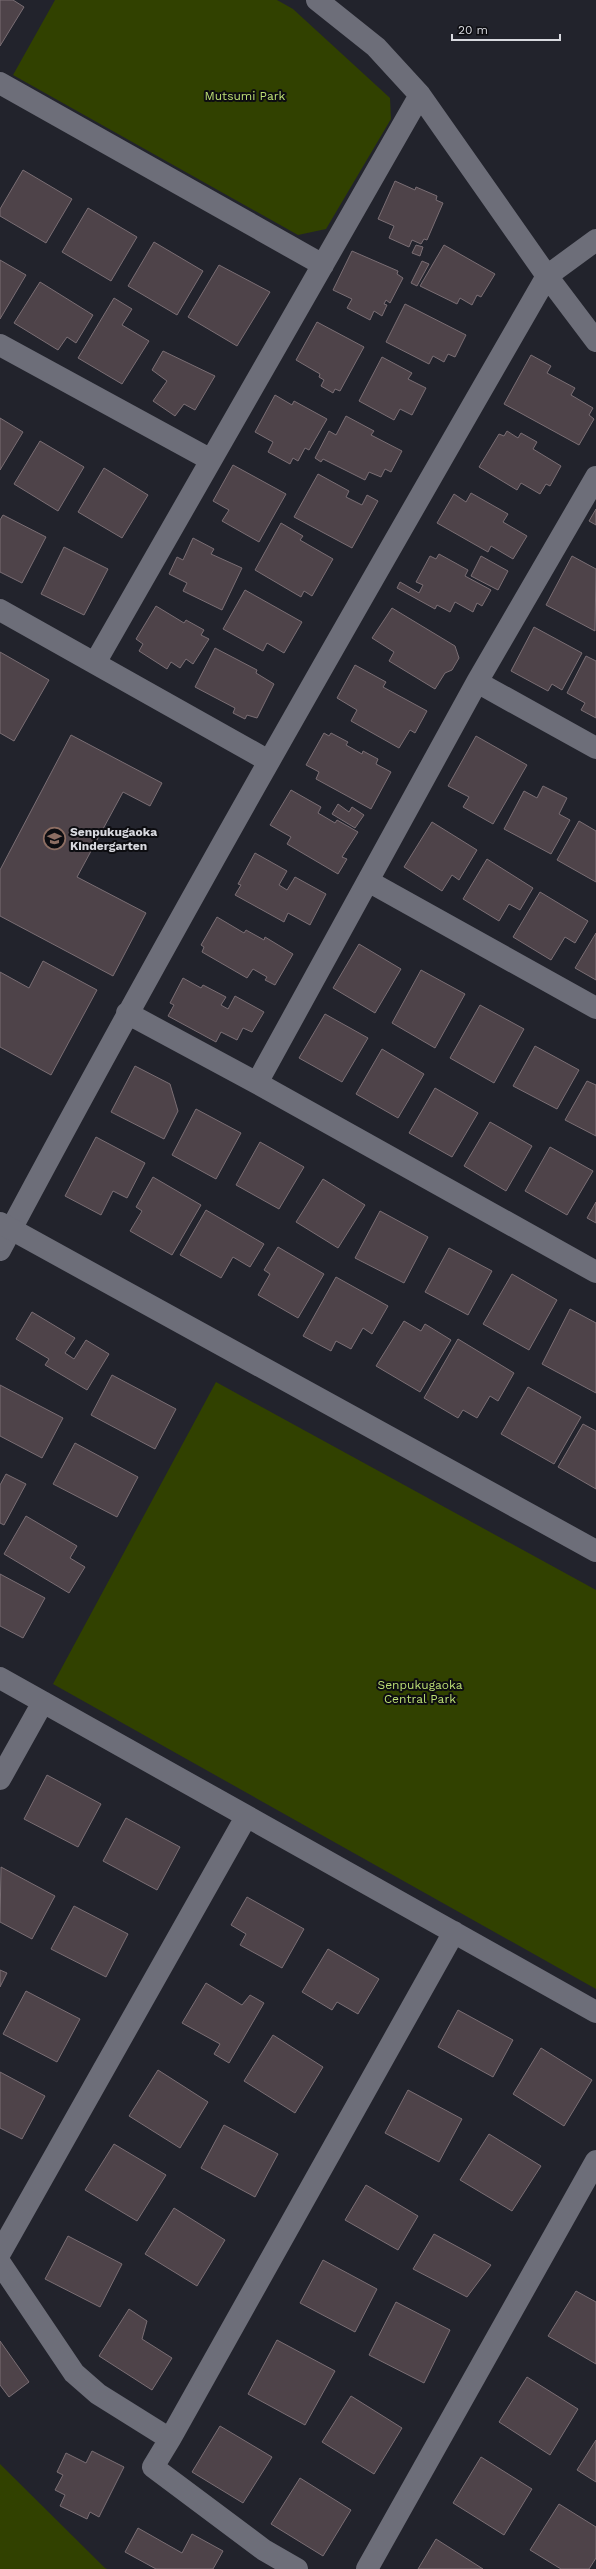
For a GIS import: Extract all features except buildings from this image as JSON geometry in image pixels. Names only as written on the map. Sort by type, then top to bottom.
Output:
[{"type":"street","points":[[317,0],[376,48],[420,96],[547,276],[596,341]]},
{"type":"street","points":[[0,83],[323,265]]},
{"type":"street","points":[[95,663],[420,96]]},
{"type":"street","points":[[0,1250],[6,1226],[127,1013],[267,760],[547,276],[596,240]]},
{"type":"street","points":[[0,345],[211,460]]},
{"type":"street","points":[[256,1083],[478,682],[596,477]]},
{"type":"street","points":[[0,610],[267,760]]},
{"type":"street","points":[[478,682],[596,748]]},
{"type":"street","points":[[368,881],[596,1008]]},
{"type":"street","points":[[127,1013],[596,1272]]},
{"type":"street","points":[[6,1226],[596,1551]]},
{"type":"street","points":[[0,1678],[596,2012]]},
{"type":"street","points":[[0,1779],[43,1702]]},
{"type":"street","points":[[0,2253],[246,1817]]},
{"type":"street","points":[[297,2569],[264,2550],[153,2467],[454,1932]]},
{"type":"street","points":[[367,2569],[596,2161]]},
{"type":"street","points":[[0,2264],[74,2373],[98,2394],[170,2439]]},
{"type":"green space","name":"Mutsumi Park","points":[[55,0],[277,0],[293,9],[390,98],[391,119],[326,229],[298,235],[13,75]]},
{"type":"green space","name":"Senpukugaoka Central Park","points":[[216,1382],[596,1590],[596,1989],[53,1684]]},
{"type":"green space","points":[[0,2464],[105,2568],[107,2569],[0,2569]]},
{"type":"place","name":"Senpukugaoka Kindergarten","points":[[55,839]]}]
